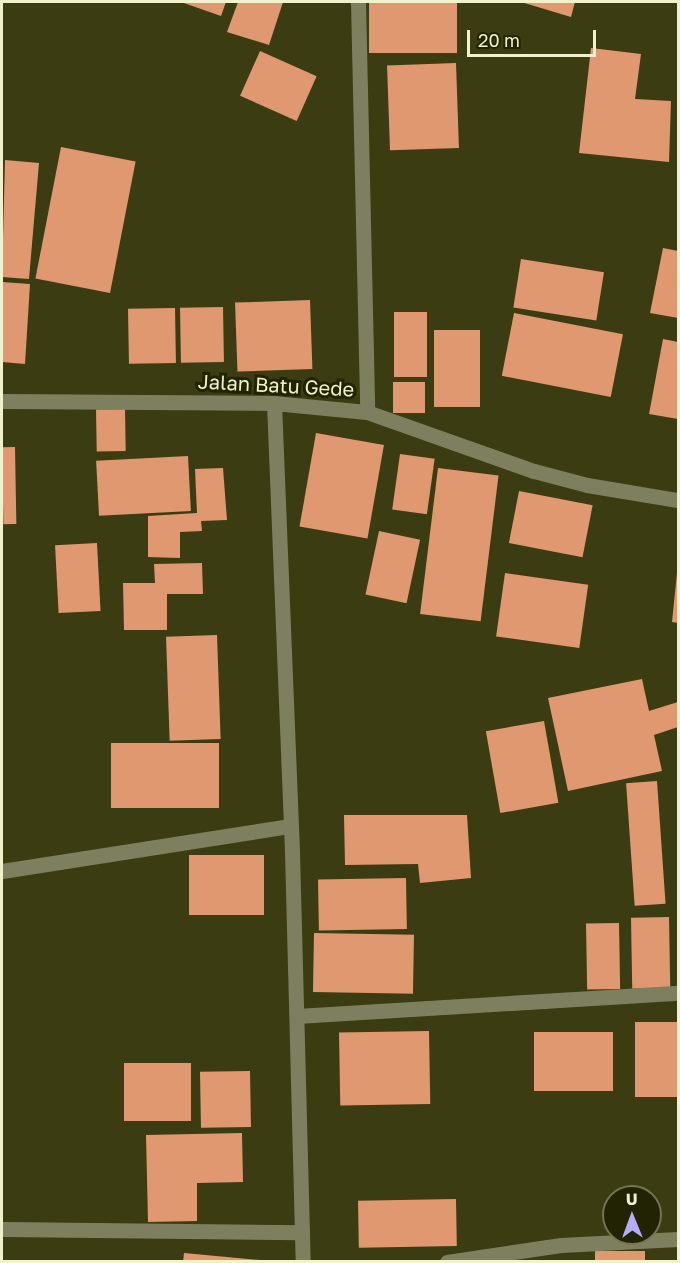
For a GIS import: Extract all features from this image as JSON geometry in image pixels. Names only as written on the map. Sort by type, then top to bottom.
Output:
[{"type":"street","points":[[358,2],[368,412]]},
{"type":"street","name":"Jalan Batu Gede","points":[[2,401],[274,403],[368,412],[534,471],[587,485],[678,500]]},
{"type":"street","points":[[274,403],[291,826],[303,1262]]},
{"type":"street","points":[[2,872],[291,826]]},
{"type":"street","points":[[297,1016],[678,993]]},
{"type":"street","points":[[2,1229],[302,1232]]},
{"type":"street","points":[[447,1262],[561,1245],[678,1239]]},
{"type":"building","points":[[181,2],[226,2],[221,16]]},
{"type":"building","points":[[238,2],[283,2],[269,45],[227,32]]},
{"type":"building","points":[[369,2],[457,2],[457,53],[369,53]]},
{"type":"building","points":[[521,2],[575,2],[571,17]]},
{"type":"building","points":[[591,48],[641,54],[635,99],[671,101],[669,162],[579,153]]},
{"type":"building","points":[[260,51],[317,76],[297,121],[240,96]]},
{"type":"building","points":[[456,63],[459,148],[390,150],[387,65]]},
{"type":"building","points":[[61,147],[136,162],[110,293],[35,279]]},
{"type":"building","points":[[5,160],[39,163],[29,279],[2,277]]},
{"type":"building","points":[[663,248],[678,251],[678,318],[650,313]]},
{"type":"building","points":[[521,259],[604,272],[596,321],[513,307]]},
{"type":"building","points":[[2,282],[30,284],[25,364],[2,362]]},
{"type":"building","points":[[310,300],[312,369],[237,372],[235,303]]},
{"type":"building","points":[[223,307],[224,362],[181,363],[180,308]]},
{"type":"building","points":[[175,308],[176,363],[129,364],[128,309]]},
{"type":"building","points":[[394,312],[427,312],[427,377],[394,377]]},
{"type":"building","points":[[514,313],[623,334],[611,397],[502,376]]},
{"type":"building","points":[[434,330],[480,330],[480,407],[434,407]]},
{"type":"building","points":[[663,339],[678,342],[678,419],[649,414]]},
{"type":"building","points":[[393,382],[425,382],[425,413],[393,413]]},
{"type":"building","points":[[125,409],[126,451],[97,451],[96,410]]},
{"type":"building","points":[[316,433],[384,445],[367,539],[300,527]]},
{"type":"building","points":[[2,447],[15,447],[16,524],[3,524]]},
{"type":"building","points":[[400,454],[435,459],[427,514],[392,509]]},
{"type":"building","points":[[188,456],[191,511],[99,516],[96,461]]},
{"type":"building","points":[[223,468],[227,520],[201,521],[202,531],[180,532],[180,558],[148,557],[148,516],[197,513],[195,469]]},
{"type":"building","points":[[438,468],[499,475],[481,621],[420,614]]},
{"type":"building","points":[[519,491],[593,505],[583,557],[509,543]]},
{"type":"building","points":[[379,531],[420,540],[407,603],[365,595]]},
{"type":"building","points":[[97,543],[101,611],[59,613],[55,545]]},
{"type":"building","points":[[202,563],[203,594],[167,594],[167,630],[124,630],[123,583],[155,583],[154,564]]},
{"type":"building","points":[[505,573],[588,585],[579,648],[496,636]]},
{"type":"building","points":[[678,573],[678,623],[672,622]]},
{"type":"building","points":[[217,635],[221,739],[170,741],[166,637]]},
{"type":"building","points":[[642,679],[649,711],[678,702],[678,727],[654,735],[662,771],[568,791],[548,698]]},
{"type":"building","points":[[544,721],[558,803],[500,813],[486,731]]},
{"type":"building","points":[[111,743],[219,743],[219,808],[111,808]]},
{"type":"building","points":[[657,781],[666,904],[635,906],[626,783]]},
{"type":"building","points":[[344,815],[467,815],[471,878],[420,883],[418,864],[345,865]]},
{"type":"building","points":[[189,855],[264,855],[264,915],[189,915]]},
{"type":"building","points":[[406,878],[407,929],[319,931],[318,880]]},
{"type":"building","points":[[669,917],[670,988],[632,989],[631,918]]},
{"type":"building","points":[[619,923],[620,989],[587,990],[586,924]]},
{"type":"building","points":[[314,933],[414,935],[413,994],[313,992]]},
{"type":"building","points":[[635,1022],[678,1022],[678,1097],[635,1097]]},
{"type":"building","points":[[429,1031],[430,1104],[340,1106],[339,1033]]},
{"type":"building","points":[[534,1032],[613,1032],[613,1091],[534,1091]]},
{"type":"building","points":[[124,1063],[191,1063],[191,1121],[124,1121]]},
{"type":"building","points":[[250,1071],[251,1127],[201,1128],[200,1072]]},
{"type":"building","points":[[242,1133],[243,1182],[197,1183],[197,1221],[148,1222],[146,1135]]},
{"type":"building","points":[[456,1199],[457,1246],[359,1248],[358,1201]]},
{"type":"building","points":[[595,1251],[645,1251],[645,1262],[595,1262]]},
{"type":"building","points":[[184,1253],[260,1260],[260,1262],[183,1262]]}]
